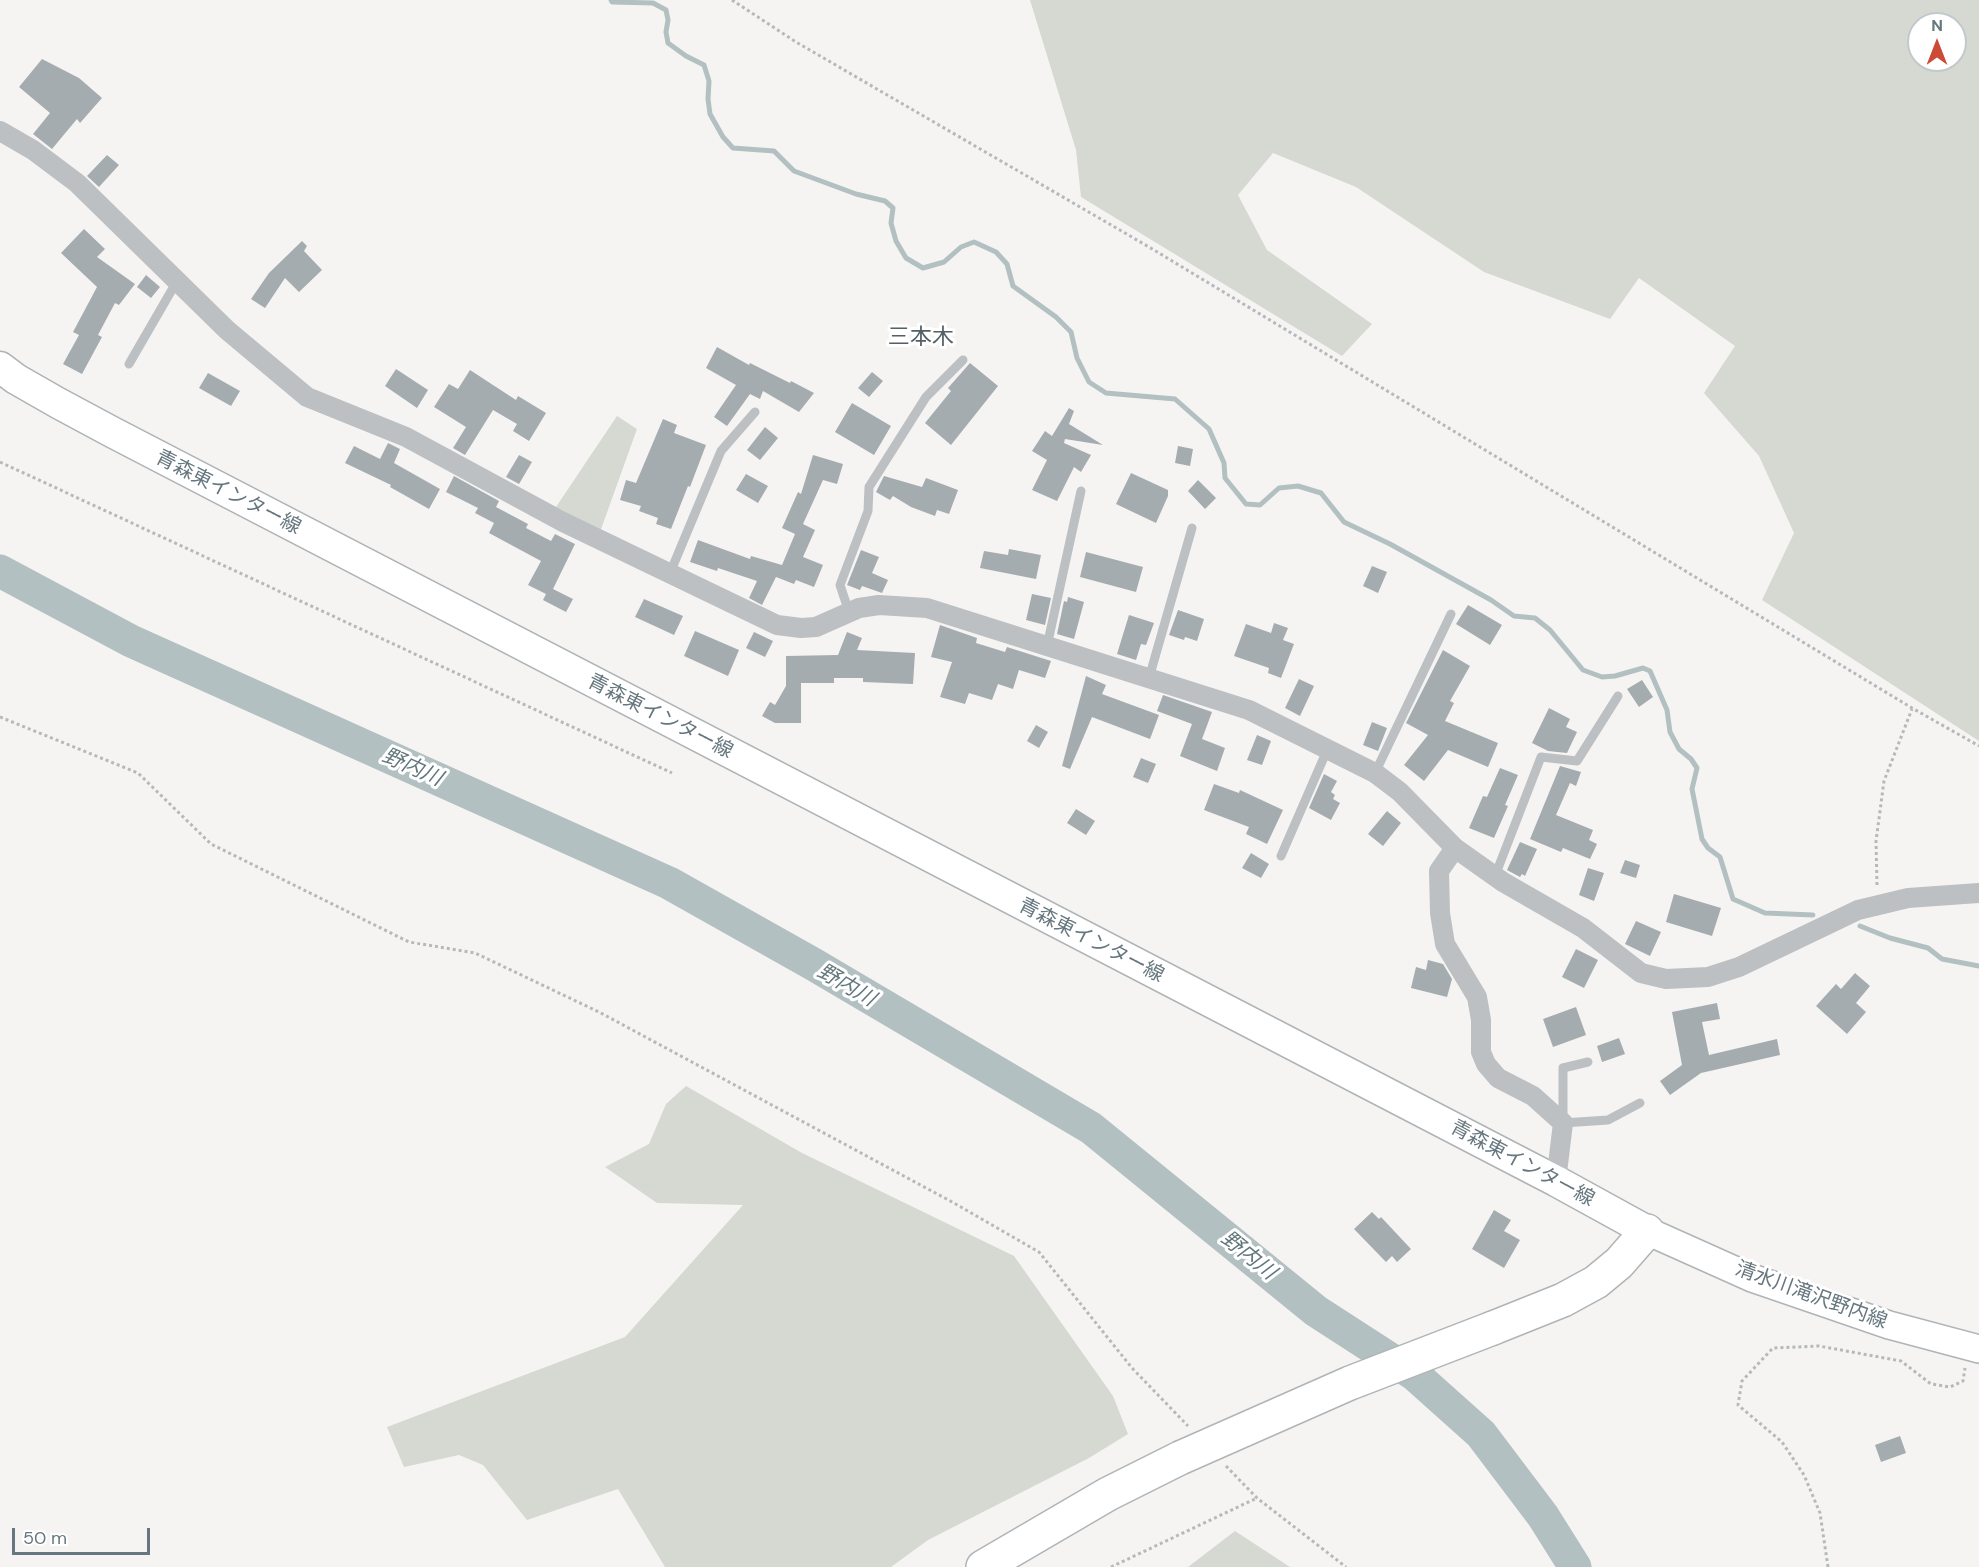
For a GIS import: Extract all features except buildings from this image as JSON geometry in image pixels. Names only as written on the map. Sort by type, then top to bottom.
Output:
[{"type":"highway","points":[[982,1567],[1187,1446],[1563,1300],[1596,1282],[1619,1263],[1647,1231]]},
{"type":"main road","name":"青森東インター線","points":[[0,367],[47,397],[112,432],[1556,1181],[1647,1231]]},
{"type":"main road","name":"清水川滝沢野内線","points":[[1647,1231],[1752,1278],[1889,1325],[1974,1347]]},
{"type":"street","points":[[0,131],[33,150],[77,183],[227,330],[307,397],[406,437],[563,522],[777,625],[816,627],[859,608],[879,605],[927,608],[1249,710],[1374,773],[1400,792],[1455,848],[1495,876],[1583,928],[1641,973],[1666,979],[1708,977],[1739,967],[1858,910],[1908,898],[1979,893]]},
{"type":"street","points":[[1455,848],[1438,871],[1440,913],[1445,944],[1477,997],[1481,1020],[1481,1052],[1486,1064],[1498,1078],[1533,1096],[1563,1123],[1556,1181]]},
{"type":"lane","points":[[129,364],[177,281]]},
{"type":"lane","points":[[849,612],[840,585],[868,511],[869,487],[927,397],[963,360]]},
{"type":"lane","points":[[670,573],[721,451],[755,412]]},
{"type":"lane","points":[[1047,646],[1081,491]]},
{"type":"lane","points":[[1149,678],[1192,528]]},
{"type":"lane","points":[[1374,773],[1451,614]]},
{"type":"lane","points":[[1495,876],[1541,757],[1577,761],[1618,696]]},
{"type":"lane","points":[[1281,856],[1328,748]]},
{"type":"lane","points":[[1588,1062],[1563,1068],[1563,1123],[1608,1120],[1640,1103]]},
{"type":"path","points":[[732,0],[796,42],[1149,247],[1912,708],[1979,746]]},
{"type":"path","points":[[0,462],[672,773]]},
{"type":"path","points":[[1877,905],[1876,841],[1884,781],[1901,742],[1912,708]]},
{"type":"path","points":[[0,717],[138,773],[211,844],[409,942],[475,953],[599,1012],[954,1203],[1039,1252],[1132,1368],[1187,1446]]},
{"type":"path","points":[[1828,1567],[1820,1513],[1804,1475],[1782,1442],[1738,1405],[1742,1381],[1773,1348],[1819,1346],[1901,1361],[1931,1384],[1950,1387],[1963,1381],[1974,1347]]},
{"type":"path","points":[[1226,1466],[1257,1498],[1346,1567]]},
{"type":"path","points":[[1110,1567],[1257,1498]]},
{"type":"shaded area","points":[[1030,0],[1979,0],[1979,741],[1762,600],[1794,533],[1759,456],[1704,393],[1735,346],[1639,278],[1610,319],[1484,272],[1356,187],[1273,153],[1238,195],[1267,250],[1372,324],[1342,356],[1081,197],[1076,150]]},
{"type":"shaded area","points":[[617,416],[637,429],[600,532],[556,507]]},
{"type":"shaded area","points":[[686,1086],[802,1153],[1014,1256],[1113,1396],[1128,1434],[1089,1458],[928,1540],[891,1567],[665,1567],[618,1489],[527,1520],[483,1465],[459,1455],[404,1467],[387,1427],[625,1337],[743,1205],[657,1203],[605,1167],[649,1144],[666,1104]]},
{"type":"shaded area","points":[[1235,1531],[1290,1567],[1188,1567]]},
{"type":"waterway","points":[[611,0],[612,2],[653,3],[666,10],[668,43],[704,65],[709,81],[710,114],[723,137],[733,148],[774,151],[794,171],[856,194],[885,201],[893,208],[891,223],[896,241],[906,258],[923,268],[944,262],[961,247],[974,242],[996,252],[1007,264],[1013,286],[1056,317],[1071,332],[1077,358],[1089,382],[1106,393],[1175,399],[1209,429],[1224,463],[1225,478],[1246,504],[1260,505],[1279,488],[1298,486],[1321,493],[1344,522],[1390,544],[1491,600],[1514,616],[1535,618],[1550,630],[1583,670],[1602,677],[1615,676],[1643,668],[1650,671],[1667,710],[1670,732],[1679,749],[1691,759],[1697,768],[1692,789],[1702,839],[1708,848],[1720,857],[1733,899],[1765,913],[1813,915]]},
{"type":"waterway","name":"野内川","points":[[0,571],[131,641],[669,883],[813,964],[1091,1128],[1316,1311],[1415,1375],[1481,1434],[1543,1516],[1575,1567]]},
{"type":"waterway","points":[[1860,926],[1890,938],[1928,948],[1942,959],[1979,966]]},
{"type":"district","name":"三本木","points":[[921,338]]}]
